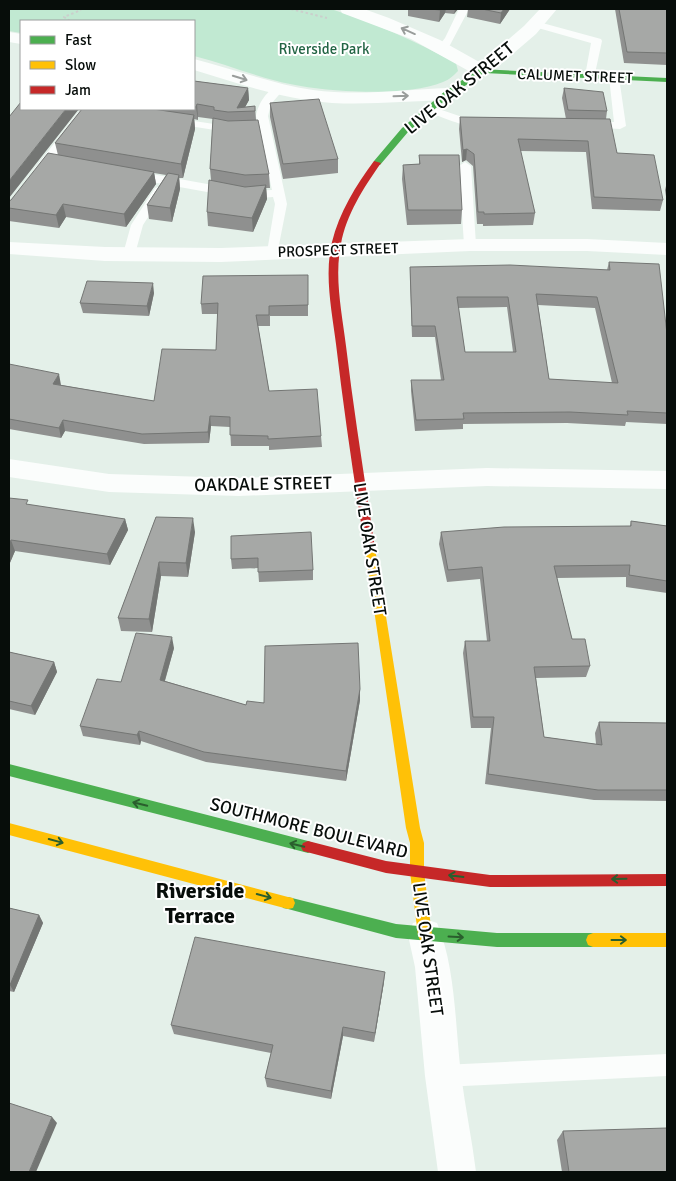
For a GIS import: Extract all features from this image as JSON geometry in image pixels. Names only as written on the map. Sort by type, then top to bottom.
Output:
[{"type":"street","name":"LIVE OAK STREET","points":[[458,1172],[444,1076],[432,968],[425,935],[417,872],[417,843],[413,828],[359,482],[336,303],[335,250],[348,212],[368,174],[405,130],[447,94],[482,71],[536,24],[549,9]]},
{"type":"street","name":"CALUMET STREET","points":[[341,14],[395,26],[443,47],[482,71],[667,80]]},
{"type":"street","points":[[195,64],[279,89],[330,96],[447,94]]},
{"type":"street","name":"PROSPECT STREET","points":[[9,248],[129,254],[221,254],[470,244],[587,245],[667,250]]},
{"type":"street","name":"OAKDALE STREET","points":[[9,468],[109,483],[239,487],[487,476],[667,480]]},
{"type":"street","name":"SOUTHMORE BOULEVARD","points":[[9,770],[386,867],[490,880],[667,880]]},
{"type":"street","points":[[9,829],[396,931],[497,940],[667,940]]},
{"type":"lane","points":[[443,47],[454,32],[456,21],[464,9]]},
{"type":"lane","points":[[536,24],[597,41],[590,76]]},
{"type":"lane","points":[[573,125],[620,126],[614,77]]},
{"type":"lane","points":[[273,252],[280,213],[278,193],[256,128],[263,108],[279,89]]},
{"type":"lane","points":[[430,109],[470,123],[489,123]]},
{"type":"lane","points":[[30,181],[85,110]]},
{"type":"lane","points":[[166,120],[229,130],[256,128]]},
{"type":"lane","points":[[46,160],[65,163]]},
{"type":"lane","points":[[465,166],[470,244]]},
{"type":"lane","points":[[120,173],[246,195],[278,193]]},
{"type":"lane","points":[[129,254],[137,225],[166,181]]},
{"type":"lane","points":[[444,1076],[667,1066]]},
{"type":"path","points":[[292,9],[341,14]]},
{"type":"path","points":[[68,20],[64,18],[81,10]]},
{"type":"green space","name":"Riverside Park","points":[[9,9],[331,9],[379,26],[425,47],[456,63],[458,71],[443,82],[426,87],[384,92],[337,90],[277,81],[195,56],[195,20],[20,20],[20,33],[9,31]]},
{"type":"building","points":[[482,9],[504,9],[501,13]]},
{"type":"building","points":[[619,9],[667,9],[667,53],[627,52]]},
{"type":"building","points":[[195,81],[248,88],[237,108],[255,106],[255,111],[228,112],[214,110],[214,107],[197,104],[196,107]]},
{"type":"building","points":[[564,88],[603,92],[607,111],[568,110]]},
{"type":"building","points":[[319,99],[338,159],[283,164],[270,103]]},
{"type":"building","points":[[20,103],[20,110],[65,110],[9,181],[9,117]]},
{"type":"building","points":[[81,110],[160,110],[194,115],[181,164],[55,143]]},
{"type":"building","points":[[460,117],[610,119],[617,153],[654,155],[663,200],[594,197],[588,141],[518,139],[535,213],[484,214],[484,212],[478,212],[474,154],[467,149],[463,150]]},
{"type":"building","points":[[213,118],[228,121],[258,120],[269,174],[245,175],[210,169]]},
{"type":"building","points":[[48,153],[154,172],[124,214],[63,204],[56,215],[9,208],[9,201]]},
{"type":"building","points":[[419,155],[459,155],[462,210],[408,210],[403,165],[420,164]]},
{"type":"building","points":[[168,173],[179,175],[170,208],[147,205]]},
{"type":"building","points":[[209,180],[245,187],[266,185],[252,218],[207,212]]},
{"type":"building","points":[[609,262],[659,264],[667,334],[667,413],[627,411],[628,415],[570,412],[463,413],[464,419],[416,420],[411,380],[444,380],[435,326],[412,326],[410,267],[510,265],[610,270]],"holes":[[[536,294],[597,297],[618,383],[549,379]],[[457,297],[508,297],[516,352],[465,352]]]},
{"type":"building","points":[[308,275],[308,305],[269,306],[269,315],[256,315],[269,391],[317,389],[321,436],[268,439],[268,436],[230,435],[230,417],[210,416],[208,432],[142,434],[63,420],[59,428],[9,419],[9,364],[59,374],[53,384],[154,401],[162,349],[216,350],[218,303],[201,304],[203,276]]},
{"type":"building","points":[[87,281],[153,283],[147,306],[80,303]]},
{"type":"building","points":[[9,498],[28,500],[26,504],[125,519],[107,554],[11,540],[9,545]]},
{"type":"building","points":[[156,517],[193,518],[186,563],[159,562],[149,619],[118,618]]},
{"type":"building","points":[[631,521],[667,526],[667,581],[629,575],[630,565],[554,566],[572,639],[585,639],[590,666],[534,667],[544,737],[602,745],[599,722],[667,723],[667,790],[598,790],[488,774],[494,717],[473,717],[465,641],[490,641],[482,567],[448,570],[441,532],[504,527],[631,526]]},
{"type":"building","points":[[311,532],[313,570],[258,572],[258,558],[231,559],[231,536]]},
{"type":"building","points":[[136,633],[172,637],[160,680],[246,705],[247,701],[264,703],[265,646],[358,643],[360,689],[346,771],[204,752],[139,731],[137,735],[80,726],[97,679],[121,682]]},
{"type":"building","points":[[9,652],[54,662],[31,706],[9,701]]},
{"type":"building","points":[[9,908],[39,915],[10,985],[9,985]]},
{"type":"building","points":[[195,937],[385,972],[375,1033],[343,1027],[331,1091],[265,1078],[273,1045],[171,1025]]},
{"type":"building","points":[[9,1103],[52,1117],[29,1172],[9,1172]]},
{"type":"building","points":[[667,1128],[667,1172],[569,1172],[563,1131]]},
{"type":"traffic: fast","points":[[377,163],[405,130],[447,94],[482,71],[667,80]]},
{"type":"traffic: fast","points":[[9,770],[308,847]]},
{"type":"traffic: fast","points":[[288,903],[396,931],[497,940],[593,940]]},
{"type":"traffic: slow","points":[[370,548],[413,828],[417,843],[417,872],[425,935]]},
{"type":"traffic: slow","points":[[9,829],[288,903]]},
{"type":"traffic: slow","points":[[593,940],[667,940]]},
{"type":"traffic: jam","points":[[370,548],[344,371],[335,298],[334,263],[337,241],[345,218],[377,163]]},
{"type":"traffic: jam","points":[[308,847],[386,867],[490,881],[667,880]]},
{"type":"district","name":"Riverside Terrace","points":[[200,902]]}]
